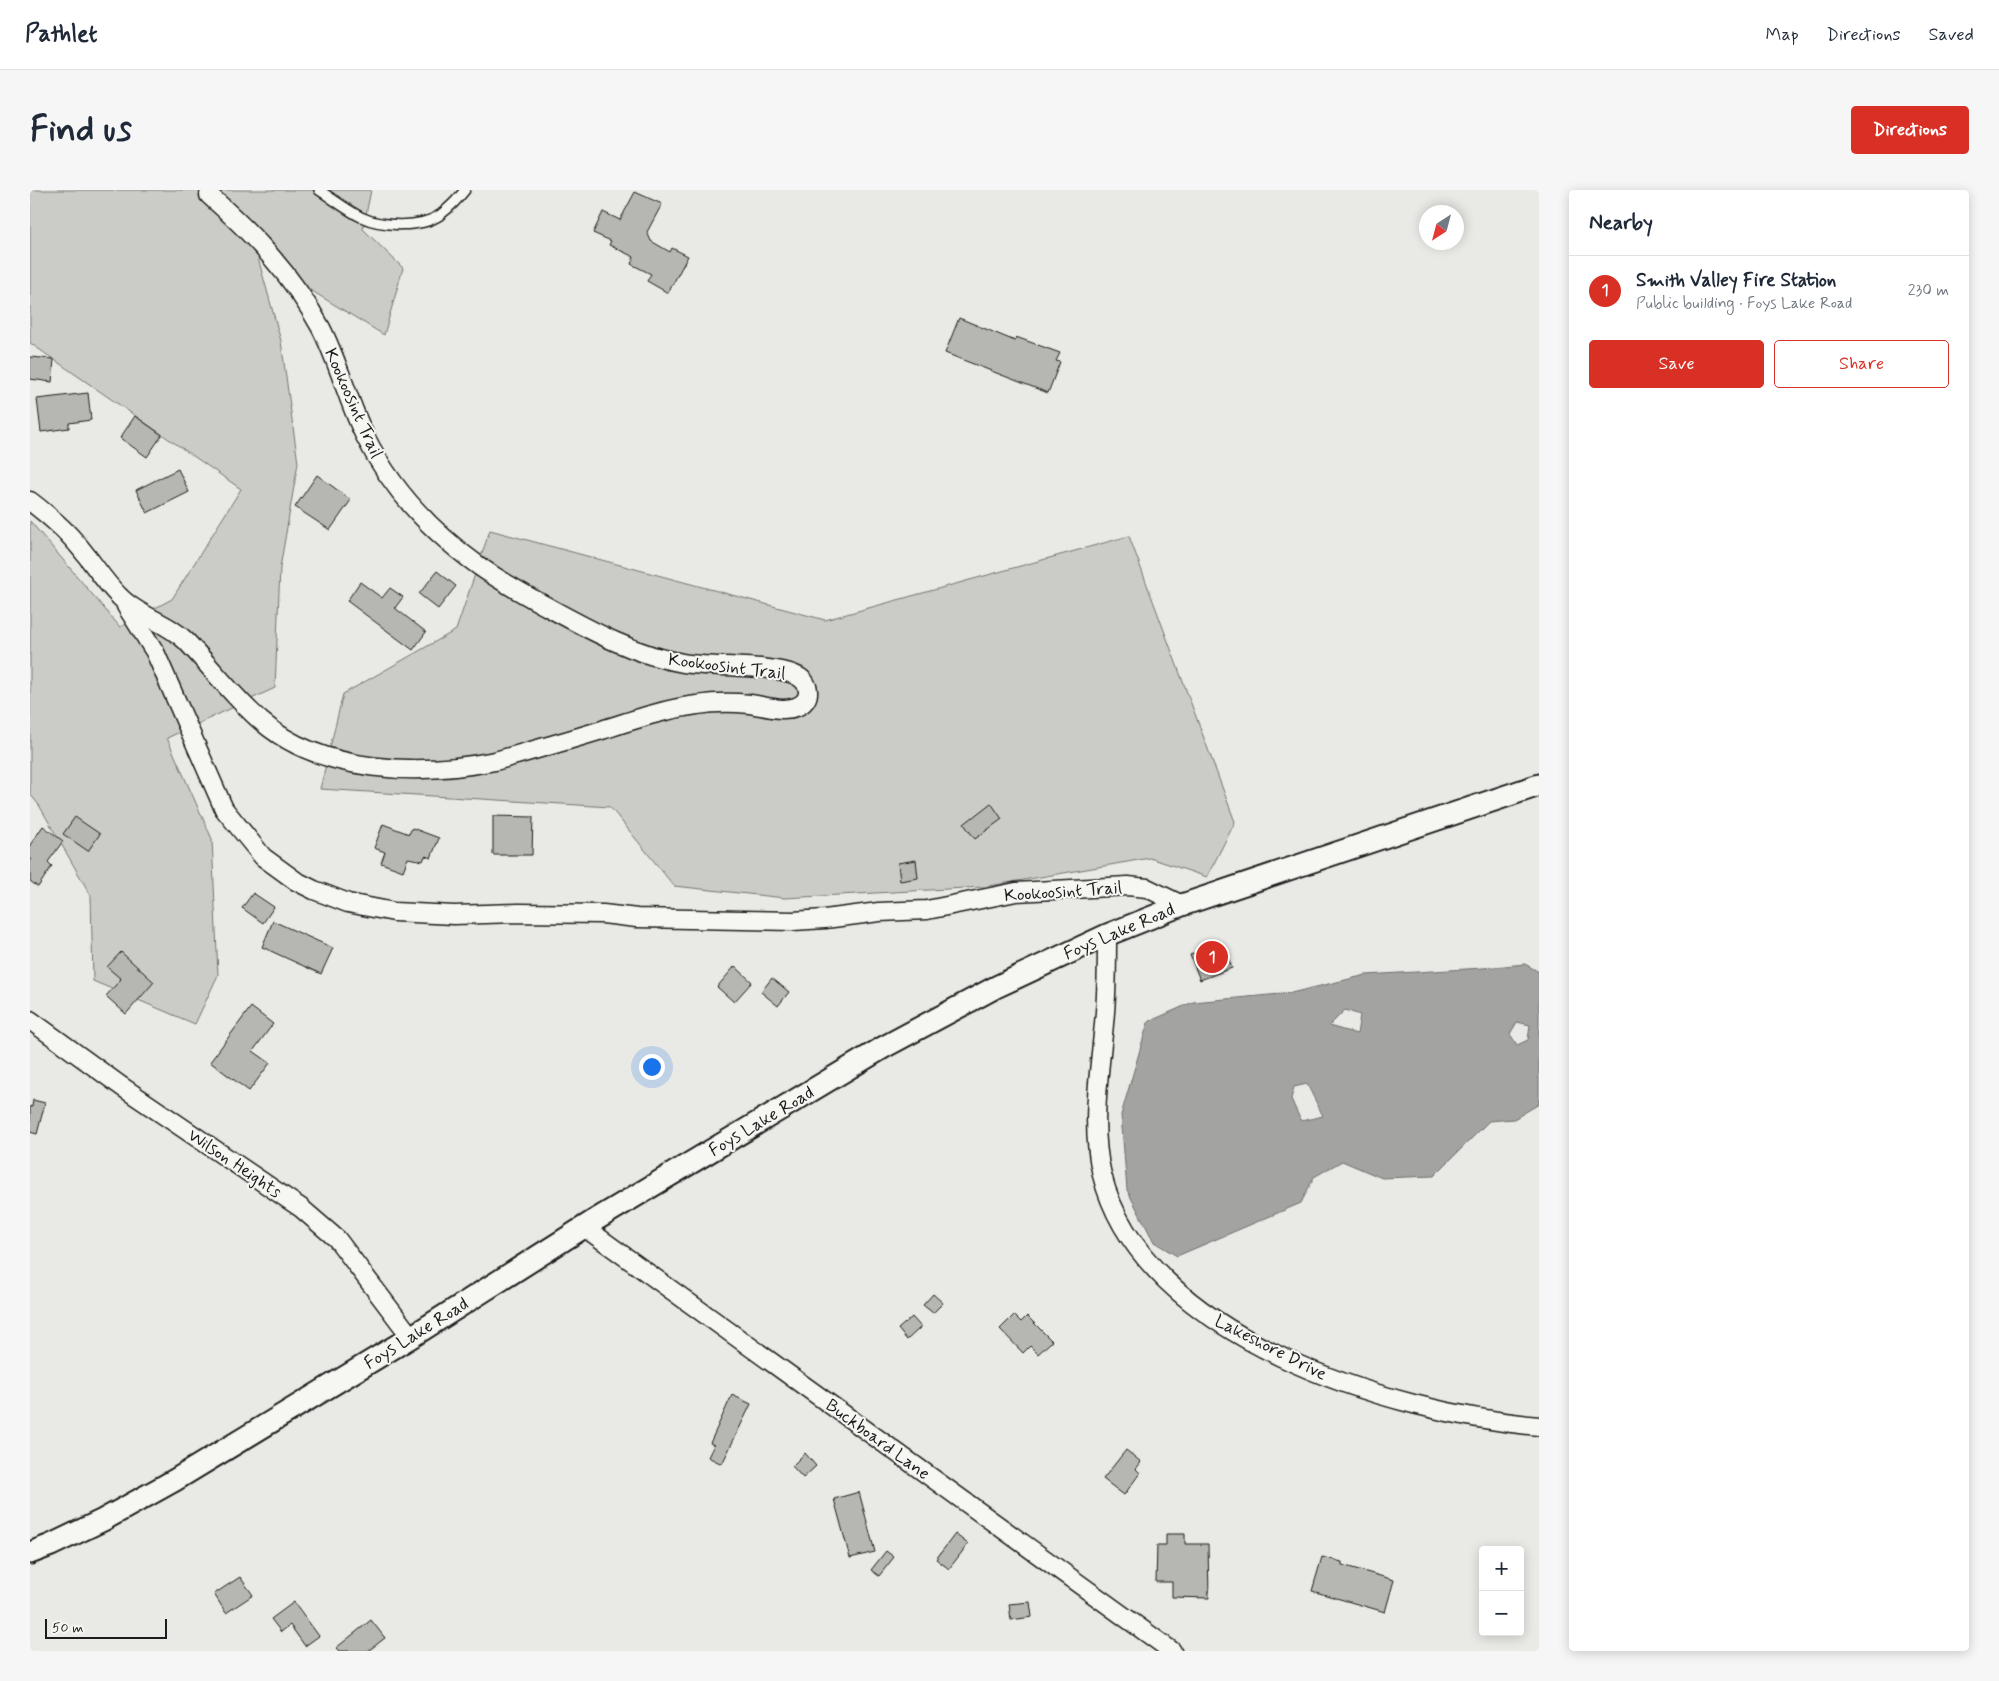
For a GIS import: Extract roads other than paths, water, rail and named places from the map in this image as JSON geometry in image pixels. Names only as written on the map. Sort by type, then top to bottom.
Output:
[{"type":"street","name":"Kookoosint Trail","points":[[120,598],[174,631],[231,693],[261,722],[284,738],[310,751],[339,760],[370,766],[402,769],[465,767],[495,762],[680,708],[714,703],[731,703],[788,709],[798,707],[806,701],[809,693],[807,684],[799,677],[788,672],[681,663],[626,646],[582,626],[522,593],[480,566],[432,527],[411,506],[391,480],[364,435],[321,329],[289,277],[247,229],[210,193]]},
{"type":"street","name":"Kookoosint Trail","points":[[30,501],[46,513],[76,542],[131,613],[155,652],[197,750],[228,814],[263,857],[280,870],[314,890],[348,903],[387,911],[454,915],[519,913],[603,914],[637,918],[793,921],[879,912],[927,910],[1016,892],[1128,886],[1147,888],[1182,905]]},
{"type":"street","name":"Foys Lake Road","points":[[30,1553],[94,1525],[159,1489],[412,1337],[584,1227],[940,1016],[1012,979],[1107,935],[1182,905],[1539,785]]},
{"type":"street","name":"Lakeshore Drive","points":[[1107,935],[1105,1010],[1097,1100],[1098,1150],[1102,1175],[1110,1199],[1121,1221],[1150,1263],[1184,1297],[1224,1326],[1269,1350],[1317,1372],[1424,1407],[1481,1419],[1539,1426]]},
{"type":"street","name":"Wilson Heights","points":[[30,1020],[122,1086],[301,1208],[337,1240],[412,1337]]},
{"type":"street","name":"Buckboard Lane","points":[[584,1227],[1172,1651]]},
{"type":"lane","points":[[319,190],[362,218],[387,225],[413,224],[439,216],[465,190]]},
{"type":"place","name":"Smith Valley Fire Station","points":[[1212,957]]}]
